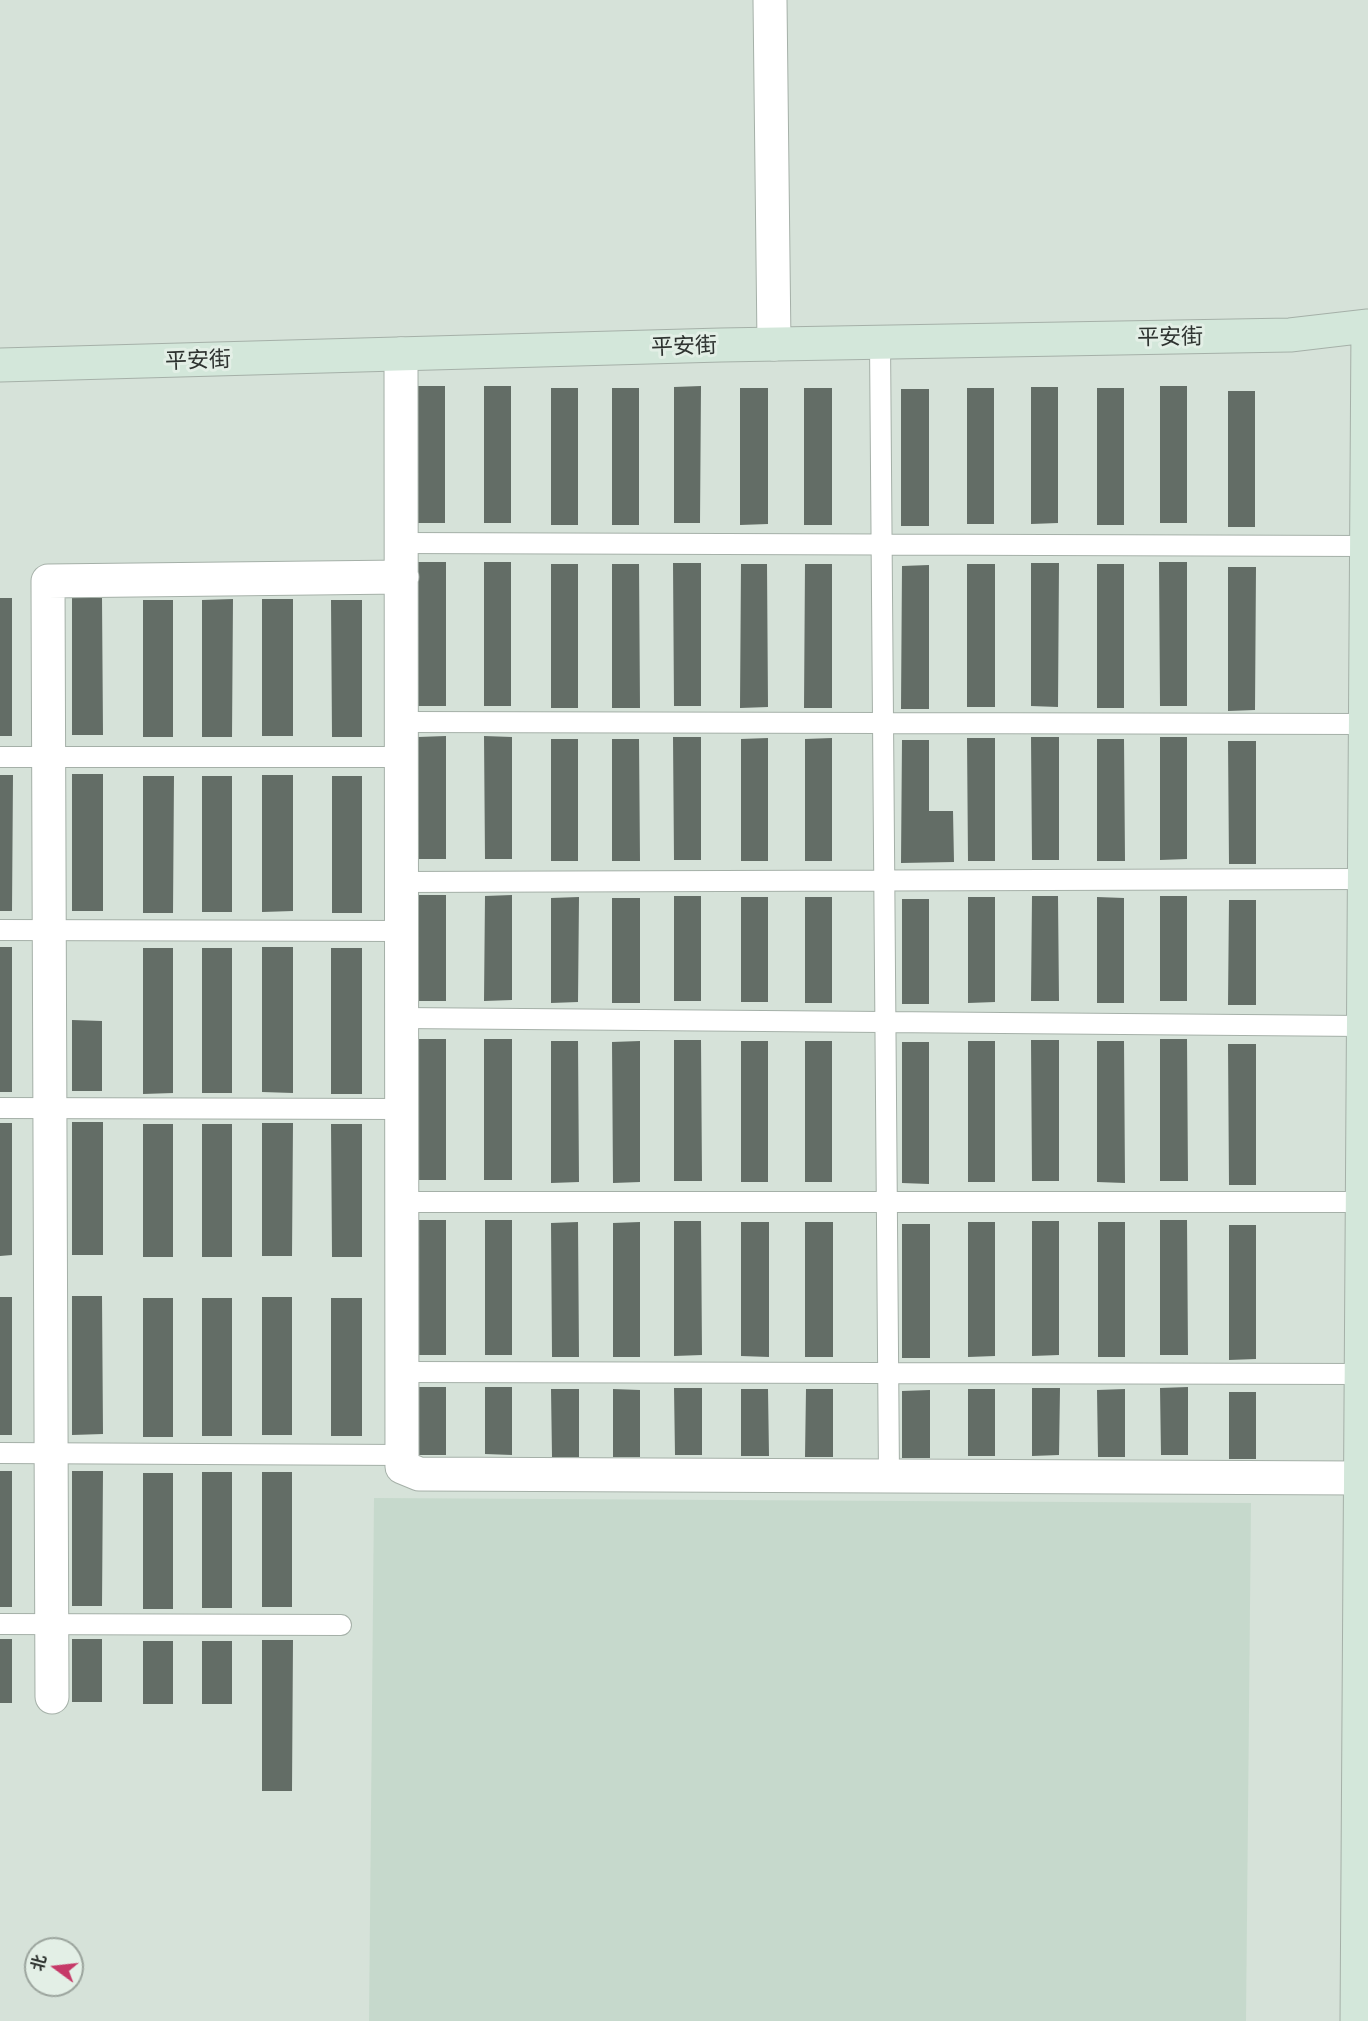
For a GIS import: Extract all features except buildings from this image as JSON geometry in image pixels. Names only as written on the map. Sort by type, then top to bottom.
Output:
[{"type":"street","points":[[770,0],[774,344]]},
{"type":"street","points":[[1357,2021],[1362,1202],[1365,1139],[1363,1026],[1366,958],[1364,879],[1368,326]]},
{"type":"street","name":"平安街","points":[[0,365],[774,344],[1290,336],[1368,326]]},
{"type":"street","points":[[401,354],[402,1467],[419,1474],[1361,1478]]},
{"type":"street","points":[[52,1697],[48,581],[402,577]]},
{"type":"lane","points":[[880,342],[889,1476]]},
{"type":"lane","points":[[401,543],[882,544],[1367,534]]},
{"type":"lane","points":[[402,722],[1365,724]]},
{"type":"lane","points":[[0,757],[402,758]]},
{"type":"lane","points":[[402,882],[1364,879]]},
{"type":"lane","points":[[0,930],[402,932]]},
{"type":"lane","points":[[402,1018],[1363,1026]]},
{"type":"lane","points":[[0,1108],[402,1109]]},
{"type":"lane","points":[[402,1202],[1362,1202]]},
{"type":"lane","points":[[402,1372],[1361,1374]]},
{"type":"lane","points":[[0,1453],[403,1455]]},
{"type":"lane","points":[[0,1624],[341,1625]]},
{"type":"shaded area","points":[[374,1498],[1251,1503],[1246,2021],[369,2021]]}]
